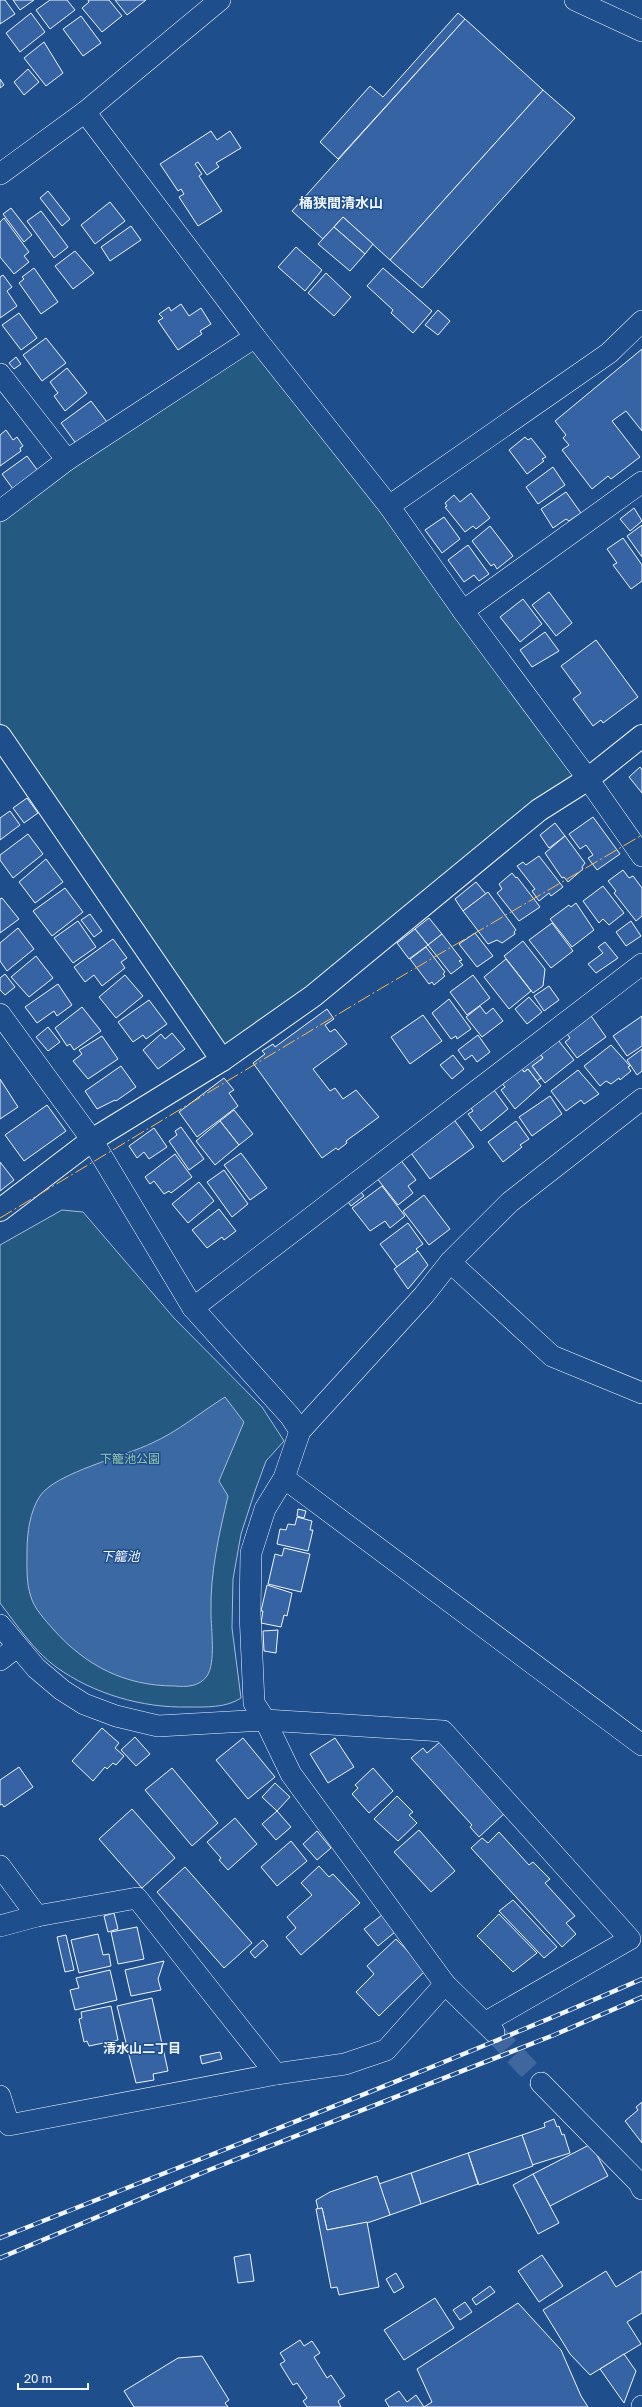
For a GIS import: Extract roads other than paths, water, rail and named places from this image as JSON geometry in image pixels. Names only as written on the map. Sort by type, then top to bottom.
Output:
[{"type":"street","points":[[0,174],[85,112],[220,0]]},
{"type":"street","points":[[576,0],[642,31]]},
{"type":"street","points":[[85,112],[254,336],[389,506],[463,611],[588,778],[642,856]]},
{"type":"street","points":[[389,506],[609,353],[642,321]]},
{"type":"street","points":[[0,511],[67,460],[254,336]]},
{"type":"street","points":[[0,374],[67,460]]},
{"type":"street","points":[[463,611],[642,482]]},
{"type":"street","points":[[0,736],[222,1060]]},
{"type":"street","points":[[0,1210],[92,1140],[222,1060],[313,996],[539,810],[588,778],[642,736]]},
{"type":"street","points":[[193,1308],[642,964]]},
{"type":"street","points":[[0,1014],[92,1140],[193,1308],[290,1416],[300,1431]]},
{"type":"street","points":[[0,1625],[36,1668],[62,1690],[84,1704],[116,1716],[158,1726],[266,1720],[443,1731],[630,1939],[490,2027],[445,1984],[291,1774],[266,1720],[254,1703],[250,1613],[251,1553],[265,1509],[284,1478],[300,1431],[424,1295],[450,1262],[510,1202],[642,1099]]},
{"type":"street","points":[[450,1262],[552,1356],[642,1393]]},
{"type":"street","points":[[284,1478],[642,1745]]},
{"type":"street","points":[[0,1660],[17,1647]]},
{"type":"street","points":[[0,1866],[38,1916]]},
{"type":"street","points":[[0,1926],[38,1916],[137,1898],[276,2074]]},
{"type":"street","points":[[0,2096],[9,2125],[276,2074],[344,2064],[386,2050],[445,1984]]},
{"type":"street","points":[[540,2083],[639,2183],[642,2189]]},
{"type":"water","name":"下籠池","points":[[225,1397],[244,1422],[219,1481],[228,1496],[218,1539],[212,1583],[212,1654],[210,1670],[204,1680],[188,1686],[157,1685],[123,1678],[79,1654],[53,1629],[40,1614],[32,1601],[29,1592],[27,1544],[30,1522],[34,1508],[40,1496],[48,1488],[60,1480],[161,1438],[180,1428]]},
{"type":"tunnel","points":[[494,2032],[541,2083]]},
{"type":"railway","points":[[0,2238],[402,2079],[642,1979]]},
{"type":"railway","points":[[0,2258],[209,2170],[554,2035],[642,1997]]},
{"type":"district","name":"桶狭間清水山","points":[[341,202]]},
{"type":"district","name":"清水山二丁目","points":[[142,2048]]},
{"type":"park label","name":"下籠池公園","points":[[130,1458]]}]
